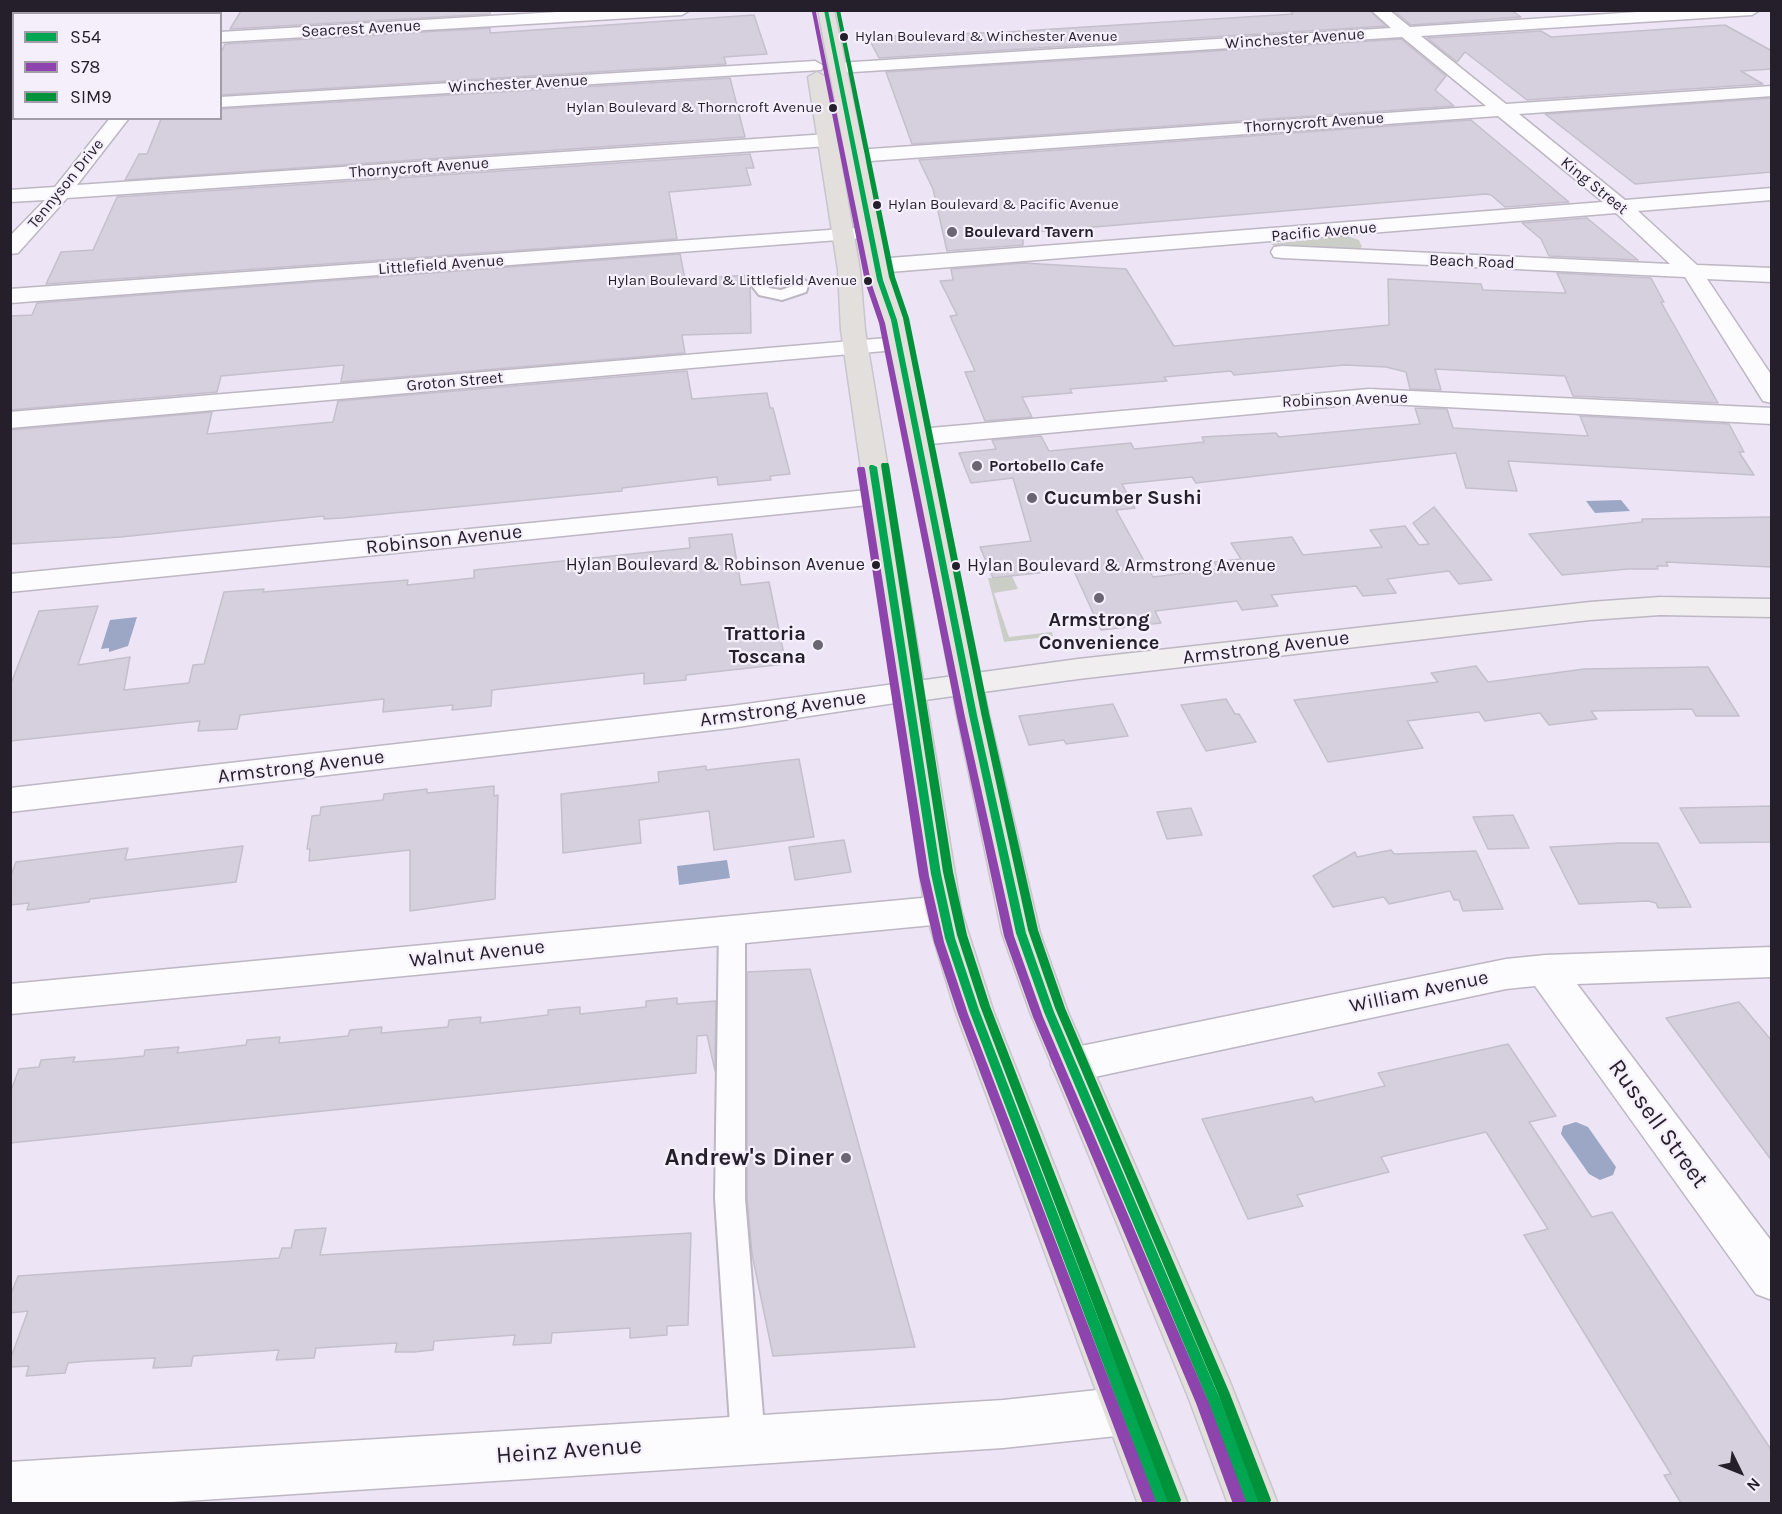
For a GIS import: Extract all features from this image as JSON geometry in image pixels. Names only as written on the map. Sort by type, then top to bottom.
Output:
[{"type":"main road","points":[[805,10],[844,235],[856,348],[878,497],[944,910],[974,1010],[1163,1503]]},
{"type":"main road","points":[[826,10],[877,266],[899,344],[919,437],[1002,858],[1021,933],[1034,974],[1071,1065],[1209,1388],[1253,1503]]},
{"type":"street","name":"Seacrest Avenue","points":[[222,37],[682,10]]},
{"type":"street","name":"King Street","points":[[1379,10],[1498,110],[1620,206],[1692,272],[1772,396]]},
{"type":"street","name":"Winchester Avenue","points":[[838,68],[1752,10]]},
{"type":"street","name":"Winchester Avenue","points":[[222,102],[815,66]]},
{"type":"street","name":"Thornycroft Avenue","points":[[856,156],[1772,91]]},
{"type":"street","name":"Tennyson Drive","points":[[10,248],[46,212],[118,120]]},
{"type":"street","name":"Thornycroft Avenue","points":[[10,196],[828,140]]},
{"type":"street","name":"Pacific Avenue","points":[[877,266],[1174,244],[1772,194]]},
{"type":"street","points":[[1363,228],[1376,240],[1376,258]]},
{"type":"street","name":"Littlefield Avenue","points":[[10,296],[871,233]]},
{"type":"street","name":"Beach Road","points":[[1174,244],[1376,258],[1772,275]]},
{"type":"street","name":"Groton Street","points":[[10,420],[899,344]]},
{"type":"street","name":"Robinson Avenue","points":[[919,437],[1369,396],[1772,416]]},
{"type":"street","name":"Robinson Avenue","points":[[10,583],[878,497]]},
{"type":"street","name":"Armstrong Avenue","points":[[10,800],[730,717],[967,684],[1590,610],[1660,606],[1772,608]]},
{"type":"street","name":"Walnut Avenue","points":[[10,999],[944,910]]},
{"type":"street","name":"William Avenue","points":[[1071,1065],[1477,979],[1545,970],[1772,962]]},
{"type":"street","name":"Russell Street","points":[[1545,970],[1772,1279]]},
{"type":"street","name":"Heinz Avenue","points":[[10,1487],[1003,1424],[1126,1411]]},
{"type":"lane","points":[[760,286],[764,292],[801,289],[801,283]]},
{"type":"lane","points":[[732,929],[730,1198],[748,1440]]},
{"type":"shaded area","points":[[1347,236],[1359,240],[1362,247],[1356,250],[1279,247],[1270,244]]},
{"type":"shaded area","points":[[1012,576],[1018,589],[994,593],[1009,637],[1052,632],[1053,636],[1004,642],[988,578]]},
{"type":"water","points":[[1621,500],[1630,511],[1595,513],[1586,501]]},
{"type":"water","points":[[137,617],[128,646],[109,652],[109,648],[101,649],[110,620]]},
{"type":"water","points":[[727,860],[730,878],[679,885],[677,866]]},
{"type":"water","points":[[1576,1122],[1588,1127],[1616,1167],[1613,1175],[1600,1180],[1589,1174],[1561,1134],[1563,1126]]},
{"type":"building","points":[[490,10],[490,14],[230,29],[241,11]]},
{"type":"building","points":[[1289,10],[1369,10],[1386,26],[879,58],[868,37],[1006,32],[1293,14]]},
{"type":"building","points":[[1393,10],[1511,10],[1521,17],[1411,25]]},
{"type":"building","points":[[754,15],[767,54],[724,57],[726,64],[222,95],[222,51],[225,44],[490,28],[490,33]]},
{"type":"building","points":[[1725,25],[1772,51],[1772,69],[1741,71],[1763,84],[1527,100],[1465,52],[1457,62],[1427,38],[1541,31],[1551,37]]},
{"type":"building","points":[[1401,39],[1446,76],[1435,90],[1454,106],[912,144],[886,72]]},
{"type":"building","points":[[730,78],[745,137],[125,180],[139,154],[147,154],[161,120],[222,120],[222,109]]},
{"type":"building","points":[[1772,98],[1772,172],[1635,184],[1545,114]]},
{"type":"building","points":[[1471,120],[1569,202],[1505,207],[1491,195],[1486,194],[1023,233],[1023,245],[947,251],[933,189],[919,160]]},
{"type":"building","points":[[750,154],[754,168],[746,168],[751,185],[669,192],[677,239],[46,284],[61,252],[93,250],[117,197]]},
{"type":"building","points":[[1587,218],[1638,260],[1549,256],[1541,239],[1522,223]]},
{"type":"building","points":[[680,254],[685,279],[750,275],[751,333],[682,335],[685,353],[341,382],[344,365],[221,376],[217,392],[10,410],[10,316],[32,315],[37,303]]},
{"type":"building","points":[[1023,263],[1126,269],[1174,346],[1389,325],[1388,279],[1481,284],[1483,290],[1566,293],[1557,273],[1651,278],[1664,302],[1661,302],[1718,403],[1573,396],[1565,376],[1435,369],[1441,390],[1410,389],[1406,372],[1386,367],[1345,365],[1234,375],[1231,371],[1164,377],[1167,381],[1070,389],[1072,393],[1022,397],[1032,417],[985,421],[965,372],[975,371],[950,316],[957,315],[940,281],[953,280],[951,269]]},
{"type":"building","points":[[687,371],[692,399],[767,393],[790,474],[770,476],[771,480],[718,485],[717,477],[622,488],[622,491],[342,518],[324,519],[324,516],[121,537],[10,544],[10,430],[212,412],[207,434],[333,422],[338,401]]},
{"type":"building","points":[[1415,408],[1447,409],[1453,428],[1588,436],[1580,416],[1729,424],[1744,452],[1739,452],[1754,475],[1508,461],[1517,491],[1466,488],[1456,453],[1196,483],[1192,477],[1122,484],[1135,508],[1116,510],[1153,577],[1218,569],[1214,562],[1241,559],[1231,543],[1292,537],[1303,555],[1382,547],[1370,530],[1405,526],[1419,545],[1429,544],[1413,523],[1434,507],[1492,580],[1459,584],[1449,571],[1387,579],[1396,593],[1363,596],[1356,586],[1271,595],[1278,606],[1242,610],[1237,601],[1155,611],[1161,623],[1101,630],[1073,569],[993,578],[980,547],[1031,541],[1013,478],[971,483],[959,453],[996,449],[992,440],[1041,436],[1049,451],[1131,443],[1134,449],[1204,442],[1202,437],[1276,433],[1279,437],[1420,424]]},
{"type":"building","points":[[1772,517],[1772,567],[1666,562],[1668,566],[1657,566],[1658,569],[1628,569],[1562,575],[1529,534],[1642,522],[1642,519]]},
{"type":"building","points":[[732,534],[741,585],[769,582],[786,664],[686,675],[686,680],[644,684],[644,673],[492,690],[491,706],[452,710],[453,705],[383,712],[384,699],[240,715],[237,729],[198,731],[200,721],[10,741],[10,686],[39,611],[98,606],[78,665],[130,657],[124,690],[189,683],[193,665],[204,664],[224,592],[264,589],[263,592],[408,580],[407,585],[474,578],[474,570],[690,548],[689,538]]},
{"type":"building","points":[[1476,666],[1488,682],[1584,669],[1708,667],[1739,716],[1696,716],[1692,709],[1591,711],[1597,719],[1549,725],[1540,713],[1485,721],[1479,712],[1407,721],[1423,748],[1328,762],[1294,700],[1438,682],[1431,673]]},
{"type":"building","points":[[1226,699],[1235,714],[1239,714],[1256,742],[1206,751],[1181,705]]},
{"type":"building","points":[[1113,704],[1128,736],[1066,744],[1064,740],[1029,745],[1019,716]]},
{"type":"building","points":[[799,759],[814,837],[714,850],[709,811],[639,820],[641,843],[563,853],[561,794],[659,782],[658,772],[706,766],[706,770]]},
{"type":"building","points":[[494,786],[494,796],[498,795],[495,899],[410,911],[410,850],[309,861],[310,849],[307,849],[312,816],[320,815],[321,807],[383,800],[384,794],[427,789],[427,793]]},
{"type":"building","points":[[1772,806],[1772,842],[1700,843],[1680,808]]},
{"type":"building","points":[[1191,808],[1202,835],[1167,839],[1157,812]]},
{"type":"building","points":[[1513,815],[1529,848],[1488,849],[1473,817]]},
{"type":"building","points":[[844,840],[851,872],[795,880],[789,847]]},
{"type":"building","points":[[1658,843],[1691,907],[1658,908],[1656,903],[1648,901],[1579,904],[1550,847]]},
{"type":"building","points":[[243,846],[236,882],[90,899],[89,902],[27,910],[29,903],[10,905],[10,878],[16,862],[128,848],[125,860]]},
{"type":"building","points":[[1391,850],[1394,854],[1476,851],[1503,909],[1463,911],[1459,900],[1454,900],[1450,891],[1389,904],[1384,897],[1333,907],[1313,876],[1355,852],[1357,857]]},
{"type":"building","points":[[810,969],[915,1347],[773,1356],[752,1254],[747,1198],[747,972]]},
{"type":"building","points":[[677,998],[677,1004],[716,1001],[715,1071],[707,1035],[697,1036],[696,1073],[10,1143],[10,1093],[19,1069],[39,1067],[41,1060],[75,1057],[73,1062],[113,1059],[144,1056],[145,1050],[179,1047],[177,1053],[246,1045],[247,1040],[280,1037],[279,1043],[348,1036],[350,1030],[382,1027],[381,1033],[448,1027],[449,1020],[481,1017],[480,1023],[548,1015],[548,1010],[580,1007],[580,1014],[646,1007],[646,1001]]},
{"type":"building","points":[[1739,1002],[1772,1041],[1772,1161],[1666,1018]]},
{"type":"building","points":[[1508,1044],[1556,1116],[1529,1122],[1592,1217],[1612,1212],[1772,1451],[1772,1503],[1681,1503],[1664,1475],[1671,1474],[1524,1235],[1548,1229],[1486,1132],[1381,1157],[1389,1172],[1297,1195],[1303,1206],[1248,1219],[1202,1119],[1312,1097],[1315,1102],[1385,1086],[1378,1073]]},
{"type":"building","points":[[326,1228],[320,1255],[691,1233],[688,1325],[667,1326],[667,1335],[630,1338],[630,1328],[552,1333],[551,1343],[513,1345],[515,1335],[434,1341],[433,1350],[414,1352],[395,1352],[397,1343],[316,1348],[314,1358],[276,1360],[279,1350],[193,1356],[191,1366],[153,1368],[155,1358],[89,1361],[68,1363],[65,1373],[26,1376],[29,1366],[10,1367],[10,1360],[28,1311],[10,1313],[10,1296],[18,1276],[279,1258],[282,1248],[291,1248],[295,1230]]},
{"type":"transit line","name":"S54","points":[[826,10],[880,280],[894,320],[973,715],[1021,933],[1049,1012],[1213,1399],[1253,1504]]},
{"type":"transit line","name":"SIM9","points":[[838,10],[892,277],[906,318],[985,713],[1033,930],[1060,1008],[1224,1394],[1264,1500]]},
{"type":"transit line","name":"S78","points":[[814,12],[868,282],[882,323],[961,717],[1009,936],[1038,1017],[1202,1403],[1240,1504]]},
{"type":"transit line","name":"SIM9","points":[[885,465],[948,872],[962,935],[985,1006],[1174,1500]]},
{"type":"transit line","name":"S54","points":[[873,467],[936,874],[950,938],[974,1010],[1163,1504]]},
{"type":"transit line","name":"S78","points":[[861,469],[924,876],[939,942],[963,1014],[1150,1504]]},
{"type":"place","name":"Hylan Boulevard & Winchester Avenue","points":[[844,37]]},
{"type":"place","name":"Hylan Boulevard & Thorncroft Avenue","points":[[833,108]]},
{"type":"place","name":"Hylan Boulevard & Pacific Avenue","points":[[877,205]]},
{"type":"place","name":"Boulevard Tavern","points":[[952,232]]},
{"type":"place","name":"Hylan Boulevard & Littlefield Avenue","points":[[868,281]]},
{"type":"place","name":"Portobello Cafe","points":[[977,466]]},
{"type":"place","name":"Cucumber Sushi","points":[[1032,498]]},
{"type":"place","name":"Hylan Boulevard & Robinson Avenue","points":[[876,565]]},
{"type":"place","name":"Hylan Boulevard & Armstrong Avenue","points":[[956,566]]},
{"type":"place","name":"Armstrong Convenience","points":[[1099,598]]},
{"type":"place","name":"Trattoria Toscana","points":[[818,645]]},
{"type":"place","name":"Andrew's Diner","points":[[846,1158]]}]
